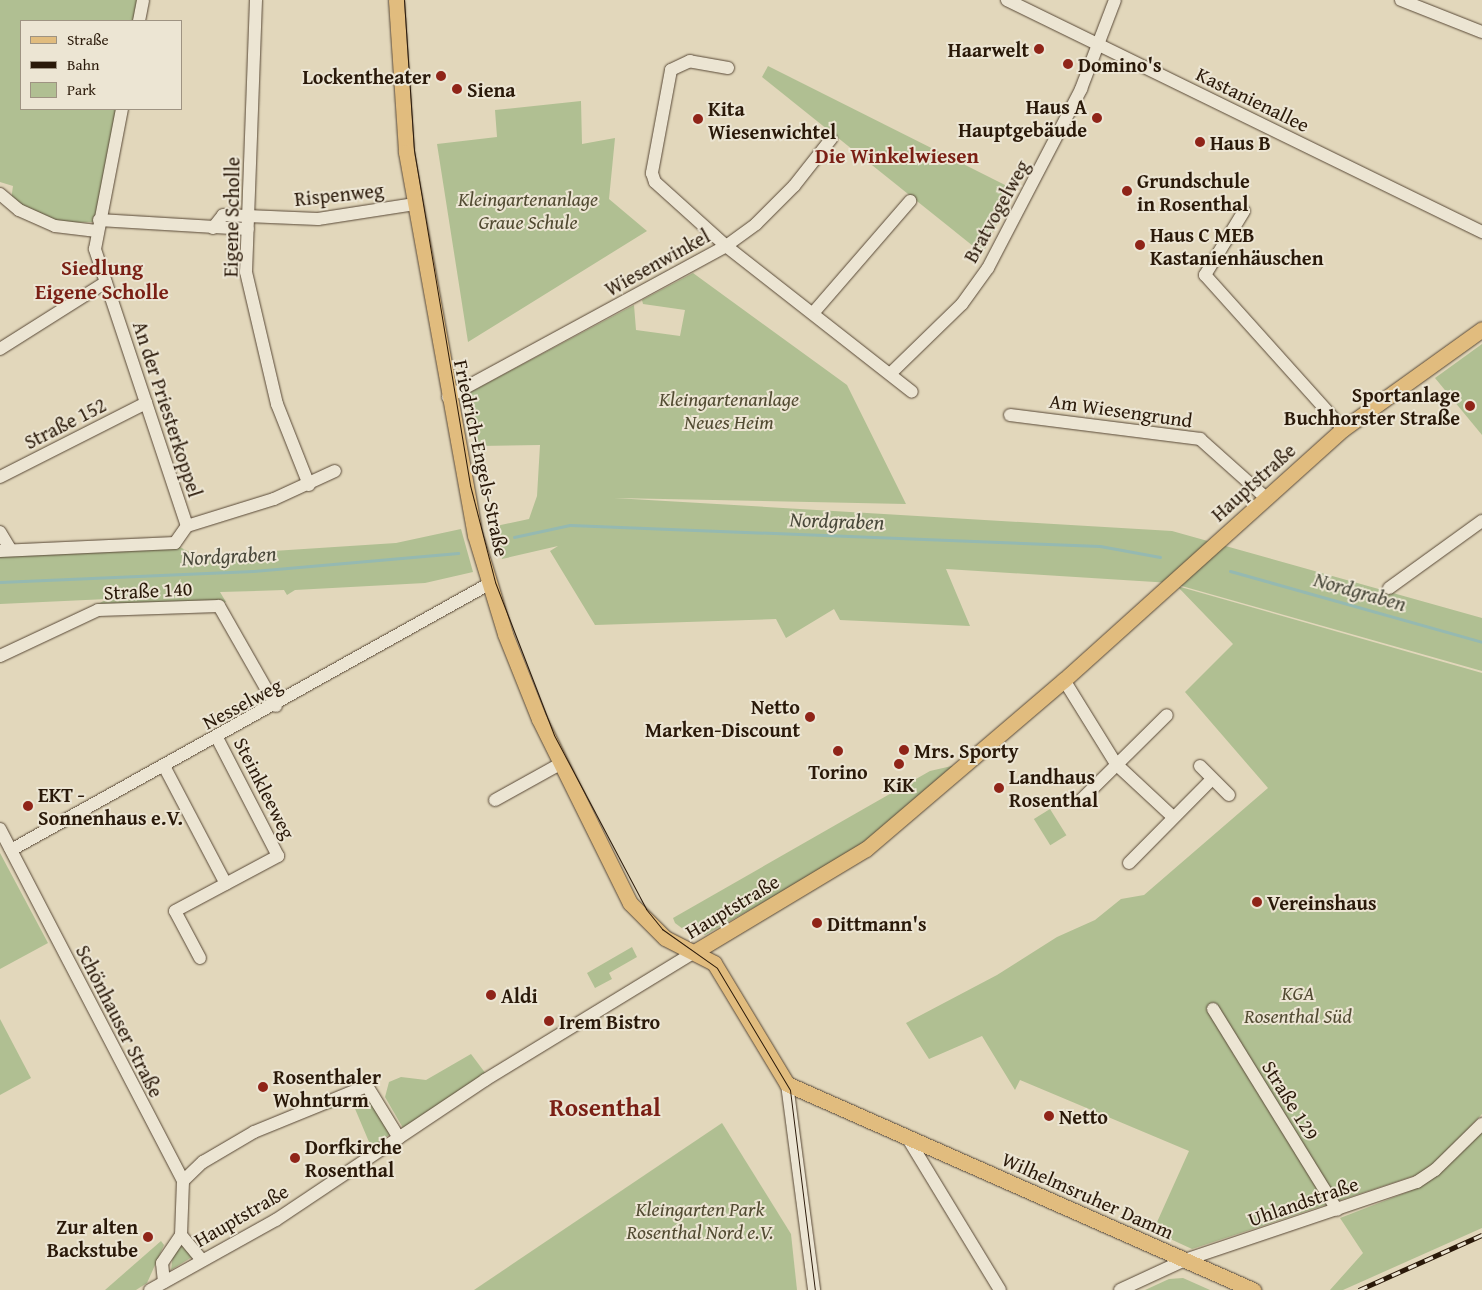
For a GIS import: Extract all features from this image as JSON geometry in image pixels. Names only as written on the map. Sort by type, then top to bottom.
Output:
[{"type":"main road","name":"Friedrich-Engels-Straße","points":[[396,0],[400,101],[415,204],[466,501],[489,584],[516,664],[560,764],[636,912],[667,940],[696,951]]},
{"type":"main road","name":"Hauptstraße","points":[[696,951],[866,849],[1064,680],[1342,429],[1482,329]]},
{"type":"main road","points":[[696,951],[714,963],[787,1084]]},
{"type":"main road","name":"Wilhelmsruher Damm","points":[[787,1084],[1254,1290]]},
{"type":"street","points":[[139,20],[143,0]]},
{"type":"street","name":"Eigene Scholle","points":[[256,0],[246,272],[255,322],[277,404],[309,484]]},
{"type":"street","name":"Kastanienallee","points":[[1007,0],[1482,232]]},
{"type":"street","name":"Bratvogelweg","points":[[891,373],[962,304],[988,268],[1072,106],[1099,44],[1115,0]]},
{"type":"street","points":[[1401,0],[1482,32]]},
{"type":"street","name":"Wiesenwinkel","points":[[448,397],[726,246],[662,190],[652,173],[672,70],[690,61],[728,68]]},
{"type":"street","name":"An der Priesterkoppel","points":[[6,550],[175,543],[187,526],[95,249],[98,225],[122,110]]},
{"type":"street","points":[[831,139],[794,186],[756,224],[726,246],[814,312],[912,392]]},
{"type":"street","name":"Rispenweg","points":[[0,194],[19,210],[55,226],[98,225],[214,228],[223,215],[248,223],[318,219],[415,204]]},
{"type":"street","points":[[814,312],[910,201]]},
{"type":"street","points":[[1244,211],[1205,275],[1342,429]]},
{"type":"street","points":[[0,349],[106,282]]},
{"type":"street","name":"Straße 152","points":[[0,476],[146,403]]},
{"type":"street","name":"Am Wiesengrund","points":[[1010,415],[1200,439],[1266,498]]},
{"type":"street","points":[[187,526],[309,484],[335,471]]},
{"type":"street","points":[[1388,588],[1482,521]]},
{"type":"street","points":[[0,532],[6,550]]},
{"type":"street","name":"Nesselweg","points":[[11,850],[276,706],[489,584]]},
{"type":"street","name":"Straße 140","points":[[0,656],[98,610],[218,606],[276,706]]},
{"type":"street","points":[[1064,680],[1116,764],[1173,817]]},
{"type":"street","points":[[1080,801],[1167,715]]},
{"type":"street","name":"Steinkleeweg","points":[[200,958],[175,911],[274,859],[278,849],[217,738]]},
{"type":"street","points":[[495,800],[560,764]]},
{"type":"street","points":[[164,766],[226,884]]},
{"type":"street","points":[[1200,766],[1229,795]]},
{"type":"street","points":[[1129,863],[1212,779]]},
{"type":"street","name":"Schönhauser Straße","points":[[0,829],[183,1181],[182,1232]]},
{"type":"street","name":"Hauptstraße","points":[[150,1290],[276,1220],[399,1138],[696,951]]},
{"type":"street","name":"Straße 129","points":[[1213,1009],[1338,1210]]},
{"type":"street","points":[[787,1084],[814,1290]]},
{"type":"street","points":[[183,1181],[203,1162],[254,1132],[368,1086],[399,1138]]},
{"type":"street","name":"Uhlandstraße","points":[[1120,1290],[1185,1260],[1417,1182],[1442,1164],[1482,1124]]},
{"type":"street","points":[[906,1137],[1000,1290]]},
{"type":"street","points":[[164,1282],[162,1263],[182,1232],[202,1260]]},
{"type":"green space","points":[[0,0],[139,0],[135,20],[20,20],[20,110],[117,110],[94,222],[62,223],[11,200],[13,186],[0,182]]},
{"type":"green space","points":[[768,66],[1013,189],[983,254],[762,77]]},
{"type":"green space","name":"Kleingartenanlage Graue Schule","points":[[581,101],[582,144],[615,138],[609,199],[647,231],[468,342],[437,144],[497,137],[495,110]]},
{"type":"green space","name":"Kleingartenanlage Neues Heim","points":[[693,273],[847,385],[906,504],[614,498],[1172,531],[1482,618],[1482,671],[1171,583],[946,569],[970,626],[840,620],[834,609],[786,638],[776,619],[595,625],[550,551],[558,546],[502,559],[496,526],[529,519],[537,496],[540,445],[477,446],[465,395],[634,305],[636,330],[680,336],[685,310],[643,304],[642,300]]},
{"type":"green space","name":"Sportanlage Buchhorster Straße","points":[[1482,344],[1482,435],[1435,378]]},
{"type":"green space","points":[[461,529],[473,572],[425,583],[295,590],[287,595],[284,590],[220,592],[226,602],[91,608],[107,599],[0,604],[0,554],[178,546],[197,556],[396,543]]},
{"type":"green space","name":"KGA Rosenthal Süd","points":[[1177,586],[1482,673],[1482,1114],[1442,1157],[1417,1175],[1192,1249],[1153,1231],[1189,1151],[1020,1080],[1015,1090],[982,1036],[929,1059],[906,1023],[997,975],[1057,937],[1095,920],[1121,899],[1144,895],[1268,788],[1185,692],[1233,644]]},
{"type":"green space","points":[[956,765],[868,842],[821,870],[705,935],[698,930],[691,935],[675,923],[673,918],[930,771]]},
{"type":"green space","points":[[1050,809],[1066,835],[1050,845],[1034,819]]},
{"type":"green space","points":[[0,853],[48,943],[0,969]]},
{"type":"green space","points":[[632,947],[637,957],[609,973],[612,979],[595,988],[587,973]]},
{"type":"green space","points":[[0,1019],[31,1078],[0,1095]]},
{"type":"green space","points":[[471,1054],[486,1074],[403,1128],[385,1097],[389,1082],[401,1077],[426,1080]]},
{"type":"green space","points":[[366,1096],[391,1133],[372,1149],[353,1104],[310,1113]]},
{"type":"green space","name":"Kleingarten Park Rosenthal Nord e.V.","points":[[722,1123],[791,1234],[797,1290],[474,1290]]},
{"type":"green space","points":[[1482,1132],[1482,1228],[1343,1290],[1330,1290],[1363,1253],[1340,1218],[1410,1191],[1439,1173]]},
{"type":"green space","points":[[161,1241],[164,1245],[147,1283],[136,1290],[105,1290]]},
{"type":"green space","points":[[181,1242],[192,1257],[171,1270],[174,1247]]},
{"type":"green space","points":[[1183,1278],[1210,1290],[1145,1290],[1169,1279]]},
{"type":"waterway","name":"Nordgraben","points":[[514,537],[570,525],[1100,546],[1160,557]]},
{"type":"waterway","name":"Nordgraben","points":[[0,582],[253,571],[458,553]]},
{"type":"waterway","name":"Nordgraben","points":[[1230,571],[1482,642]]},
{"type":"tram line","points":[[404,0],[414,150],[470,485],[495,582],[554,735],[646,909],[662,929],[717,968],[790,1090],[815,1290]]},
{"type":"railway","points":[[1359,1290],[1482,1235]]},
{"type":"place","name":"Haarwelt","points":[[1039,49]]},
{"type":"place","name":"Domino's","points":[[1068,64]]},
{"type":"place","name":"Lockentheater","points":[[441,76]]},
{"type":"place","name":"Siena","points":[[457,89]]},
{"type":"place","name":"Haus A Hauptgebäude","points":[[1097,118]]},
{"type":"place","name":"Kita Wiesenwichtel","points":[[698,119]]},
{"type":"place","name":"Haus B","points":[[1200,142]]},
{"type":"place","name":"Grundschule in Rosenthal","points":[[1127,191]]},
{"type":"place","name":"Haus C MEB Kastanienhäuschen","points":[[1140,245]]},
{"type":"place","name":"Sportanlage Buchhorster Straße","points":[[1470,406]]},
{"type":"place","name":"Netto Marken-Discount","points":[[810,717]]},
{"type":"place","name":"Mrs. Sporty","points":[[904,750]]},
{"type":"place","name":"Torino","points":[[838,751]]},
{"type":"place","name":"KiK","points":[[899,764]]},
{"type":"place","name":"Landhaus Rosenthal","points":[[999,788]]},
{"type":"place","name":"EKT - Sonnenhaus e.V.","points":[[28,806]]},
{"type":"place","name":"Vereinshaus","points":[[1257,902]]},
{"type":"place","name":"Dittmann's","points":[[817,923]]},
{"type":"place","name":"Aldi","points":[[491,995]]},
{"type":"place","name":"Irem Bistro","points":[[549,1021]]},
{"type":"place","name":"Rosenthaler Wohnturm","points":[[263,1087]]},
{"type":"place","name":"Netto","points":[[1049,1116]]},
{"type":"place","name":"Dorfkirche Rosenthal","points":[[295,1158]]},
{"type":"place","name":"Zur alten Backstube","points":[[148,1237]]},
{"type":"district","name":"Die Winkelwiesen","points":[[897,156]]},
{"type":"district","name":"Siedlung Eigene Scholle","points":[[102,280]]},
{"type":"district","name":"Rosenthal","points":[[605,1107]]}]
